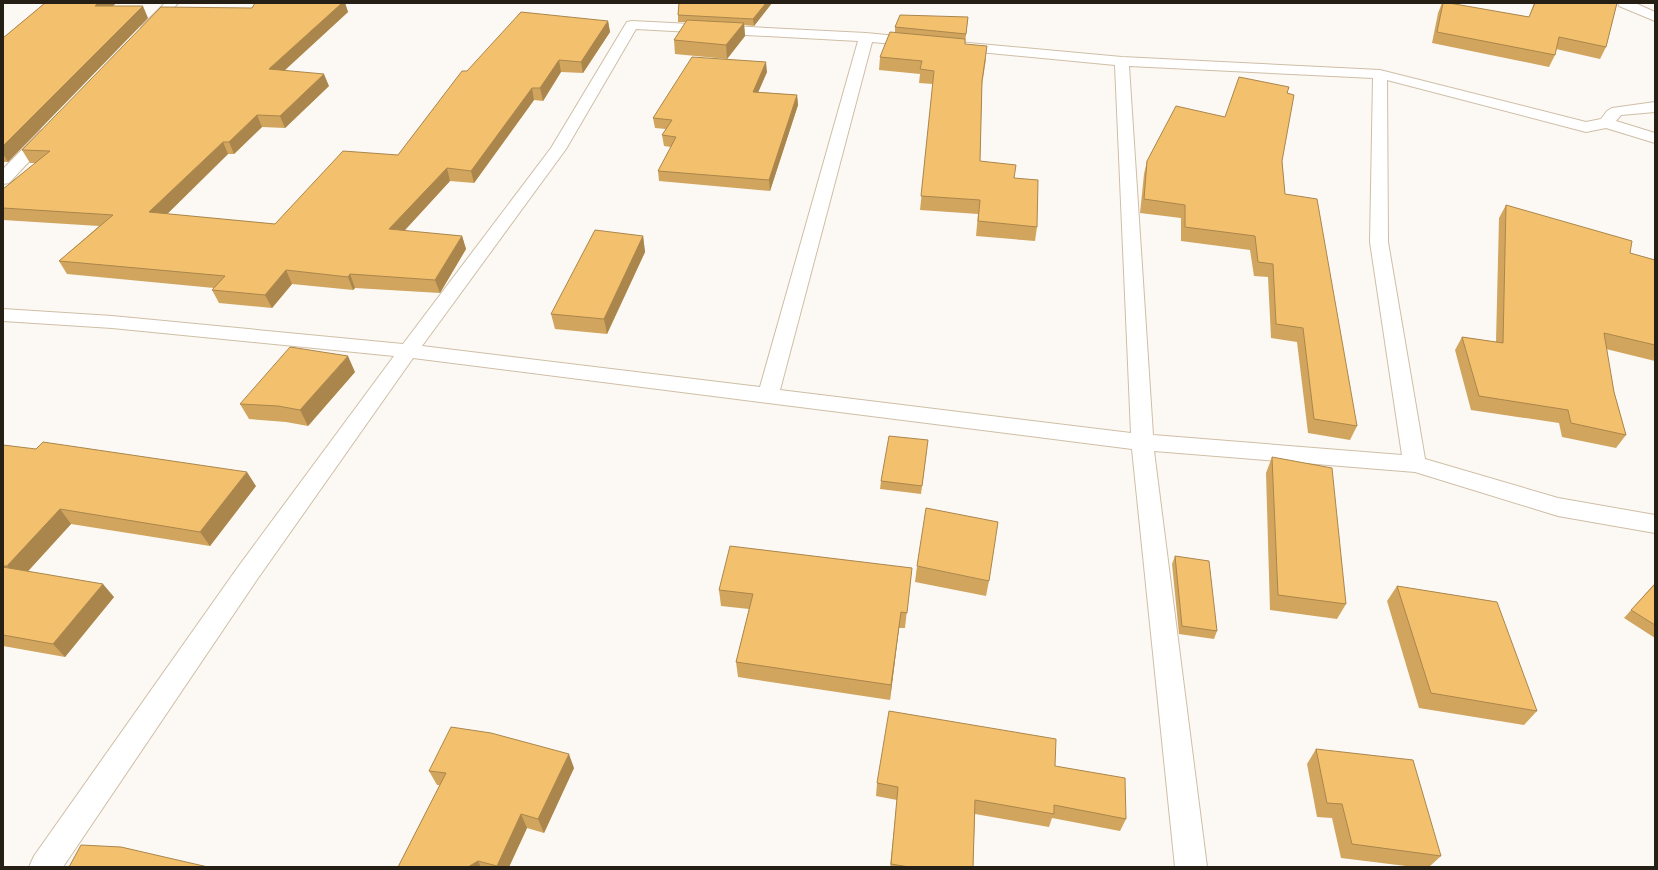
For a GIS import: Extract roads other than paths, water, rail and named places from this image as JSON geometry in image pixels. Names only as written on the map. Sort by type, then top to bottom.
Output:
[{"type":"street","points":[[139,37],[172,3]]},
{"type":"street","points":[[1624,3],[1655,17]]},
{"type":"street","points":[[44,867],[247,574],[408,351],[558,149],[632,25],[866,37],[928,43]]},
{"type":"street","points":[[768,396],[866,37]]},
{"type":"street","points":[[944,45],[1122,61],[1380,74],[1586,127],[1607,123],[1655,138]]},
{"type":"street","points":[[1122,61],[1142,442],[1191,867]]},
{"type":"street","points":[[1380,74],[1379,242],[1415,464]]},
{"type":"street","points":[[1607,123],[1612,114],[1617,111],[1655,108]]},
{"type":"street","points":[[3,179],[58,122]]},
{"type":"street","points":[[3,315],[112,322],[408,351],[1142,442],[1415,464],[1558,507],[1655,524]]}]
